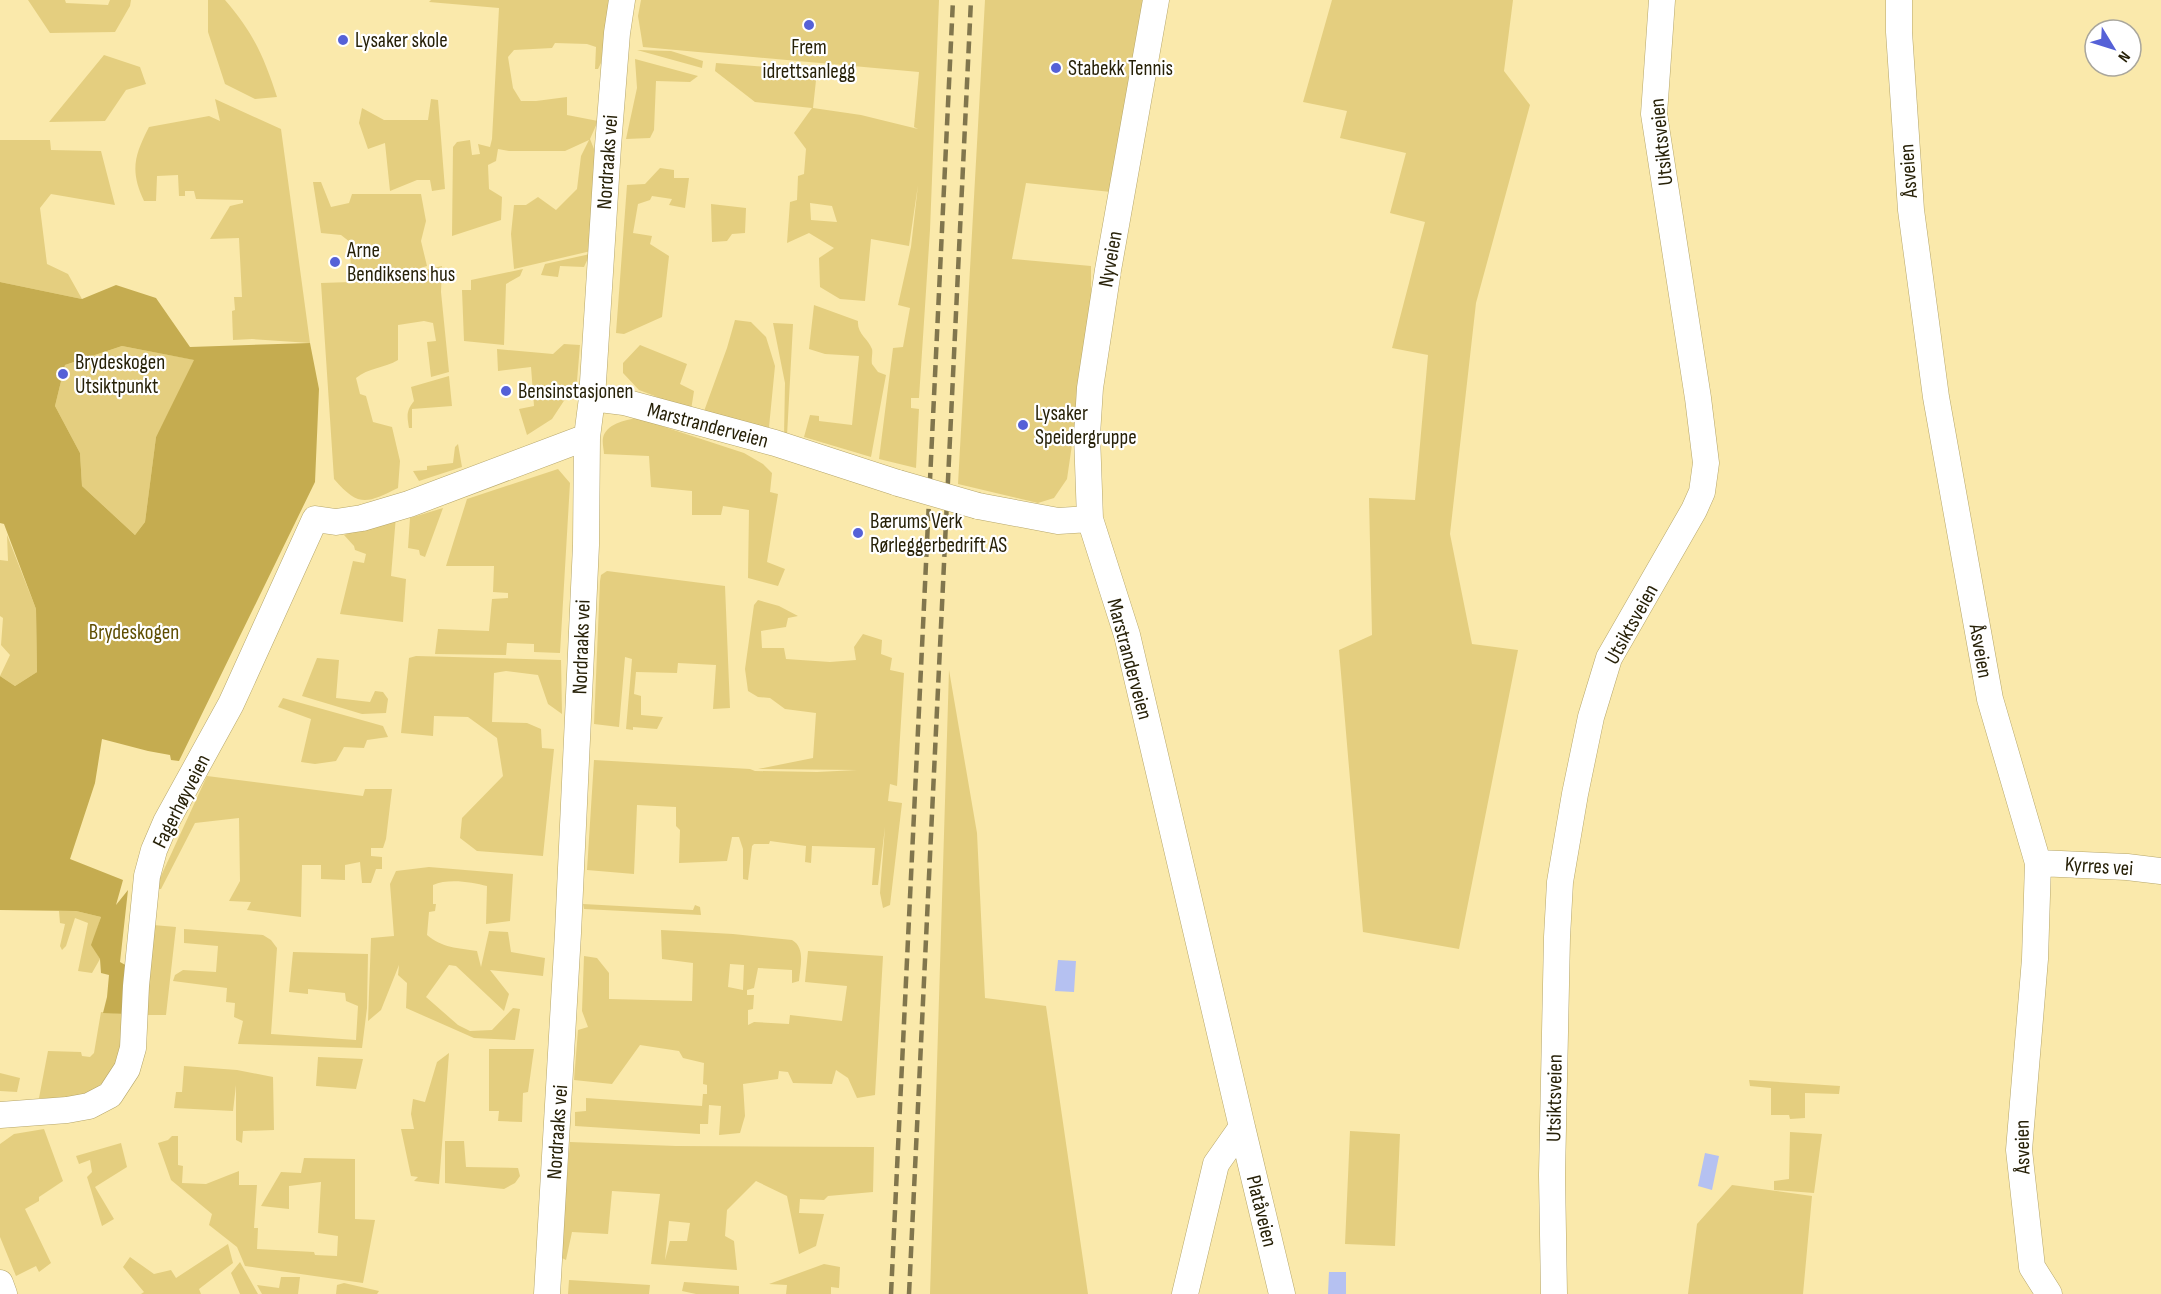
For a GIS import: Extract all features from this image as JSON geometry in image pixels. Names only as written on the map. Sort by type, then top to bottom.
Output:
[{"type":"street","name":"Nordraaks vei","points":[[547,1294],[568,933],[586,545],[587,437],[592,398],[617,33],[622,0]]},
{"type":"street","name":"Nyveien","points":[[1090,519],[1087,435],[1090,388],[1108,270],[1156,0]]},
{"type":"street","name":"Utsiktsveien","points":[[1554,1294],[1552,1174],[1557,938],[1560,882],[1575,794],[1591,717],[1609,658],[1694,510],[1702,492],[1706,463],[1654,114],[1662,0]]},
{"type":"street","name":"Åsveien","points":[[1899,0],[1899,33],[1911,210],[1936,397],[1990,699],[2038,863],[2035,959],[2019,1150],[2032,1267],[2049,1294]]},
{"type":"street","name":"Marstranderveien","points":[[592,398],[624,402],[764,440],[978,506],[1058,521],[1090,519],[1127,635],[1242,1127]]},
{"type":"street","name":"Fagerhøyveien","points":[[0,1114],[67,1110],[89,1106],[110,1095],[127,1069],[133,1048],[136,986],[147,876],[154,850],[166,822],[231,704],[315,519],[336,522],[362,518],[419,500],[587,437]]},
{"type":"street","name":"Kyrres vei","points":[[2038,863],[2161,871]]},
{"type":"street","points":[[1185,1294],[1216,1164],[1242,1127]]},
{"type":"street","name":"Platåveien","points":[[1242,1127],[1282,1294]]},
{"type":"street","points":[[0,1282],[4,1294]]},
{"type":"shaded area","points":[[28,0],[65,0],[66,3],[108,5],[110,0],[131,0],[115,32],[50,33]]},
{"type":"shaded area","points":[[208,0],[225,0],[243,23],[262,57],[277,97],[255,99],[225,84],[208,32]]},
{"type":"shaded area","points":[[431,0],[609,0],[601,63],[598,69],[595,69],[596,47],[587,44],[555,43],[552,48],[514,50],[508,57],[513,88],[521,101],[567,97],[567,115],[598,121],[590,139],[596,154],[591,251],[514,269],[511,234],[514,205],[526,205],[538,197],[556,210],[577,189],[581,156],[589,140],[565,151],[498,149],[496,161],[488,165],[489,189],[502,197],[501,220],[452,236],[453,147],[457,142],[470,140],[472,155],[480,154],[478,144],[490,147],[492,139],[499,8],[429,2]]},
{"type":"shaded area","points":[[641,0],[939,0],[930,230],[919,398],[911,398],[911,408],[919,409],[916,468],[879,459],[893,348],[903,347],[910,308],[898,305],[911,247],[918,185],[909,246],[871,239],[865,301],[840,299],[820,287],[819,258],[834,248],[809,233],[787,243],[790,202],[797,200],[798,176],[804,174],[806,149],[794,133],[812,108],[755,102],[715,71],[716,63],[817,71],[813,108],[861,115],[918,129],[914,127],[919,72],[643,47],[638,16]],"holes":[[[810,203],[832,206],[837,222],[811,220]]]},
{"type":"shaded area","points":[[985,0],[1143,0],[1111,192],[1026,183],[1012,259],[1091,266],[1091,314],[1067,479],[1054,498],[1038,503],[958,484]]},
{"type":"shaded area","points":[[1332,0],[1513,0],[1504,71],[1530,105],[1476,303],[1450,534],[1472,644],[1518,650],[1459,949],[1363,932],[1339,650],[1372,635],[1369,498],[1415,500],[1428,355],[1392,348],[1425,222],[1390,213],[1406,153],[1340,138],[1347,111],[1303,102]]},
{"type":"shaded area","points":[[637,50],[671,51],[703,61],[702,68]]},
{"type":"shaded area","points":[[104,55],[140,67],[146,84],[126,90],[105,121],[49,122]]},
{"type":"shaded area","points":[[635,59],[698,76],[690,82],[656,81],[654,130],[650,138],[626,139],[637,88]]},
{"type":"shaded area","points":[[215,99],[281,129],[310,343],[233,340],[234,297],[242,297],[239,238],[210,239],[230,206],[243,203],[243,200],[196,199],[194,191],[185,191],[185,196],[179,196],[178,175],[157,176],[156,201],[144,201],[135,172],[137,155],[149,127],[209,116],[220,121]]},
{"type":"shaded area","points":[[431,99],[438,100],[445,189],[432,191],[430,180],[417,180],[390,191],[385,143],[368,149],[359,123],[362,108],[384,120],[428,120]]},
{"type":"shaded area","points":[[0,140],[50,140],[51,150],[101,151],[115,205],[51,194],[40,208],[47,264],[68,274],[82,299],[0,282]]},
{"type":"shaded area","points":[[660,168],[674,170],[674,178],[689,178],[685,208],[669,205],[672,199],[652,196],[650,200],[638,204],[633,233],[652,236],[650,244],[669,256],[662,317],[624,334],[616,333],[627,185],[645,184]]},
{"type":"shaded area","points":[[313,182],[321,182],[331,207],[349,203],[352,194],[421,194],[426,221],[421,241],[427,266],[383,280],[442,266],[441,292],[449,372],[431,377],[427,342],[436,341],[433,323],[424,321],[398,325],[398,360],[356,378],[360,394],[366,396],[373,422],[392,427],[400,461],[398,488],[371,499],[357,499],[334,479],[321,283],[351,282],[350,242],[341,235],[321,233]]},
{"type":"shaded area","points":[[711,204],[746,208],[745,233],[732,234],[727,241],[712,242]]},
{"type":"shaded area","points":[[590,254],[584,267],[560,266],[558,277],[541,275],[545,264]]},
{"type":"shaded area","points":[[523,269],[520,276],[506,284],[504,345],[464,341],[462,290],[471,290],[471,280]]},
{"type":"shaded area","points":[[814,305],[858,321],[861,333],[872,349],[872,364],[878,372],[886,375],[871,457],[804,437],[810,415],[819,416],[819,421],[852,425],[859,356],[825,354],[809,349]]},
{"type":"shaded area","points":[[735,320],[751,322],[766,337],[775,366],[769,427],[764,431],[703,414]]},
{"type":"shaded area","points":[[773,323],[793,324],[787,436],[784,436],[785,383]]},
{"type":"shaded area","points":[[564,344],[580,345],[577,381],[552,419],[527,435],[519,409],[534,406],[531,367],[498,371],[497,349],[553,354]]},
{"type":"shaded area","points":[[640,345],[687,364],[680,384],[694,391],[691,410],[639,390],[623,373],[623,363]]},
{"type":"shaded area","points":[[122,346],[195,360],[156,437],[145,522],[135,535],[82,486],[80,453],[55,406],[65,365]]},
{"type":"shaded area","points":[[449,376],[452,406],[412,409],[412,428],[409,428],[408,414],[414,401],[411,387]]},
{"type":"shaded area","points":[[637,418],[744,453],[763,464],[772,473],[770,492],[778,494],[767,562],[785,569],[778,586],[748,578],[749,510],[723,506],[721,515],[692,515],[692,491],[651,487],[649,456],[604,454],[603,438],[608,429]]},
{"type":"shaded area","points":[[458,444],[462,467],[419,481],[413,471],[427,470],[427,466],[453,463],[455,447]]},
{"type":"shaded area","points":[[558,469],[570,483],[560,653],[534,652],[534,644],[507,643],[506,655],[435,654],[438,629],[489,631],[492,599],[508,598],[508,593],[493,592],[494,566],[446,566],[467,499]]},
{"type":"shaded area","points":[[443,508],[425,557],[420,555],[419,550],[408,548],[410,518]]},
{"type":"shaded area","points":[[396,516],[391,576],[406,579],[403,622],[340,614],[353,561],[364,563],[366,554],[355,550],[344,535]]},
{"type":"shaded area","points":[[7,535],[36,609],[37,672],[15,686],[0,676],[10,655],[1,645],[3,618],[0,616],[0,560],[8,561]]},
{"type":"shaded area","points":[[607,571],[725,586],[730,708],[713,709],[716,665],[678,663],[677,673],[636,672],[634,694],[641,696],[641,715],[663,717],[657,729],[633,727],[633,730],[626,729],[632,659],[625,657],[619,727],[594,724],[600,581],[601,575]]},
{"type":"shaded area","points":[[758,600],[779,606],[798,616],[788,618],[786,627],[761,631],[762,648],[784,648],[786,659],[830,662],[856,660],[854,647],[863,634],[882,640],[881,654],[892,658],[890,670],[904,673],[897,786],[890,784],[888,801],[902,803],[890,905],[883,908],[880,893],[885,827],[878,885],[872,885],[875,848],[812,846],[811,863],[805,862],[806,846],[770,841],[769,844],[752,846],[748,880],[743,879],[743,849],[739,837],[732,837],[727,861],[679,863],[680,830],[676,826],[676,807],[637,805],[634,874],[587,870],[594,760],[755,771],[857,770],[758,769],[813,758],[816,713],[785,709],[770,698],[758,697],[748,691],[745,669],[754,605]]},
{"type":"shaded area","points":[[416,656],[561,660],[562,714],[548,704],[538,675],[506,671],[494,673],[492,722],[527,723],[541,729],[542,748],[554,749],[543,856],[477,851],[460,838],[462,818],[503,776],[497,738],[468,717],[434,716],[433,736],[401,733],[409,658]]},
{"type":"shaded area","points":[[317,658],[339,660],[336,698],[370,702],[375,691],[383,692],[388,699],[386,713],[362,714],[302,696]]},
{"type":"shaded area","points":[[949,670],[977,833],[985,998],[1046,1006],[1088,1294],[930,1294]]},
{"type":"shaded area","points":[[283,698],[383,726],[388,737],[367,740],[364,748],[344,747],[336,761],[315,764],[301,762],[311,719],[278,707]]},
{"type":"shaded area","points":[[207,776],[363,796],[365,789],[392,789],[383,848],[371,848],[371,856],[382,857],[382,869],[376,869],[371,883],[362,883],[360,862],[345,865],[345,880],[321,879],[321,865],[302,865],[301,917],[247,910],[251,902],[229,901],[240,881],[239,818],[195,823],[161,889],[155,889]]},
{"type":"shaded area","points":[[429,867],[513,874],[510,921],[486,924],[487,886],[453,881],[433,885],[433,904],[436,904],[435,911],[429,912],[427,935],[444,945],[477,951],[481,967],[489,931],[508,932],[511,952],[545,958],[543,976],[490,970],[509,994],[504,1011],[456,966],[449,965],[426,997],[458,1025],[470,1031],[492,1030],[513,1008],[520,1009],[515,1040],[474,1038],[406,1008],[407,983],[398,975],[399,965],[381,1010],[368,1021],[371,938],[394,936],[390,884],[396,871]]},
{"type":"shaded area","points":[[583,904],[693,910],[695,905],[700,907],[701,915],[584,909]]},
{"type":"shaded area","points":[[59,911],[76,911],[101,917],[92,945],[100,959],[92,973],[78,971],[88,923],[75,918],[66,946],[62,950],[60,946],[65,924],[60,923]]},
{"type":"shaded area","points":[[153,925],[176,927],[166,1015],[142,1015]]},
{"type":"shaded area","points":[[184,929],[263,935],[271,940],[277,948],[271,1034],[356,1040],[358,1006],[346,1001],[345,993],[308,989],[308,994],[289,992],[293,952],[368,954],[367,1008],[362,1048],[238,1044],[243,1021],[234,1017],[235,1003],[226,1002],[227,988],[173,981],[175,975],[183,970],[216,972],[218,946],[184,943]]},
{"type":"shaded area","points":[[661,930],[733,934],[792,940],[796,943],[801,953],[799,981],[792,983],[792,970],[758,968],[754,988],[747,990],[747,995],[754,995],[753,1009],[748,1010],[748,1025],[754,1022],[789,1024],[790,1015],[842,1021],[847,986],[805,982],[808,951],[883,956],[875,1095],[857,1098],[848,1078],[836,1070],[832,1084],[793,1083],[788,1072],[779,1071],[778,1079],[743,1084],[745,1116],[740,1133],[719,1135],[721,1106],[709,1105],[708,1124],[700,1124],[700,1134],[575,1126],[575,1112],[586,1111],[586,1098],[702,1106],[703,1094],[707,1094],[707,1085],[703,1084],[704,1063],[683,1058],[679,1051],[640,1045],[612,1084],[574,1080],[578,1030],[588,1027],[582,1011],[584,956],[597,958],[609,973],[609,999],[692,1001],[693,963],[662,959]],"holes":[[[730,964],[744,965],[743,990],[728,987]]]},
{"type":"shaded area","points":[[101,1012],[125,1014],[119,1060],[102,1083],[90,1094],[73,1100],[39,1098],[48,1051],[81,1052],[82,1056],[90,1057],[94,1053]]},
{"type":"shaded area","points":[[489,1049],[534,1049],[528,1092],[523,1093],[522,1122],[498,1121],[499,1111],[489,1111]]},
{"type":"shaded area","points":[[449,1053],[439,1184],[414,1181],[418,1177],[411,1176],[401,1129],[414,1129],[411,1114],[413,1099],[425,1102],[437,1062]]},
{"type":"shaded area","points":[[318,1057],[363,1059],[356,1089],[316,1086]]},
{"type":"shaded area","points":[[184,1066],[237,1070],[273,1077],[274,1130],[243,1131],[242,1143],[236,1140],[236,1085],[233,1111],[174,1108],[176,1092],[182,1092]]},
{"type":"shaded area","points":[[0,1073],[20,1078],[17,1092],[0,1091]]},
{"type":"shaded area","points":[[1749,1080],[1840,1086],[1839,1094],[1805,1093],[1805,1118],[1790,1119],[1789,1115],[1771,1115],[1771,1088],[1750,1086]]},
{"type":"shaded area","points":[[44,1129],[63,1181],[39,1197],[39,1201],[25,1209],[51,1263],[39,1272],[36,1266],[16,1276],[0,1237],[0,1144],[14,1134]]},
{"type":"shaded area","points":[[1350,1131],[1400,1134],[1395,1246],[1345,1244]]},
{"type":"shaded area","points":[[1790,1132],[1822,1134],[1814,1193],[1774,1190],[1774,1181],[1789,1179]]},
{"type":"shaded area","points":[[172,1136],[178,1136],[178,1165],[183,1166],[182,1183],[206,1184],[239,1171],[239,1185],[257,1185],[254,1228],[258,1228],[257,1249],[314,1252],[315,1255],[337,1256],[338,1236],[318,1233],[321,1182],[289,1186],[289,1209],[261,1206],[281,1172],[301,1173],[304,1158],[355,1159],[355,1219],[375,1220],[363,1283],[245,1266],[237,1247],[209,1225],[212,1214],[171,1180],[158,1143]]},
{"type":"shaded area","points":[[445,1141],[464,1141],[466,1167],[518,1168],[520,1176],[515,1183],[504,1189],[445,1183]]},
{"type":"shaded area","points":[[570,1142],[676,1146],[874,1147],[873,1192],[828,1196],[824,1200],[800,1199],[799,1213],[824,1214],[816,1246],[799,1254],[787,1196],[756,1181],[727,1210],[725,1236],[734,1241],[737,1270],[651,1264],[660,1194],[612,1191],[608,1234],[572,1232],[566,1260],[560,1257]],"holes":[[[669,1221],[690,1223],[687,1241],[670,1241],[665,1260]]]},
{"type":"shaded area","points":[[121,1143],[127,1167],[95,1187],[114,1219],[102,1226],[87,1177],[92,1172],[90,1160],[79,1164],[76,1156]]},
{"type":"shaded area","points":[[1732,1185],[1812,1196],[1803,1294],[1688,1294],[1697,1224]]},
{"type":"shaded area","points":[[228,1244],[233,1263],[199,1289],[201,1294],[141,1294],[144,1292],[123,1267],[130,1257],[154,1274],[171,1270],[176,1278]]},
{"type":"shaded area","points":[[240,1262],[258,1294],[240,1294],[231,1273]]},
{"type":"shaded area","points":[[824,1264],[840,1267],[839,1288],[831,1287],[831,1294],[786,1294],[787,1285],[769,1284]]},
{"type":"shaded area","points":[[281,1277],[300,1277],[298,1294],[262,1294],[257,1285],[279,1288]]},
{"type":"shaded area","points":[[569,1280],[650,1285],[649,1294],[568,1294]]},
{"type":"shaded area","points":[[684,1282],[739,1286],[739,1294],[696,1294],[682,1291]]},
{"type":"shaded area","points":[[344,1283],[379,1291],[377,1294],[336,1294],[337,1285]]},
{"type":"green space","name":"Brydeskogen","points":[[0,282],[82,299],[116,285],[156,298],[190,347],[310,343],[319,389],[315,482],[179,761],[171,760],[170,755],[102,739],[95,783],[70,859],[123,880],[116,905],[128,890],[120,962],[129,967],[125,1014],[103,1013],[109,975],[101,973],[100,959],[91,945],[101,917],[76,911],[0,910],[0,676],[15,686],[37,672],[36,609],[4,524],[0,523]],"holes":[[[122,346],[194,360],[156,437],[145,522],[135,535],[82,486],[80,453],[55,406],[65,365]]]},
{"type":"water","points":[[1058,960],[1076,961],[1074,992],[1055,991]]},
{"type":"water","points":[[1705,1153],[1719,1156],[1712,1190],[1698,1186]]},
{"type":"water","points":[[1329,1272],[1346,1272],[1346,1294],[1328,1294]]},
{"type":"railway","points":[[891,1294],[953,0]]},
{"type":"railway","points":[[909,1294],[971,0]]},
{"type":"place","name":"Frem idrettsanlegg","points":[[809,25]]},
{"type":"place","name":"Lysaker skole","points":[[343,40]]},
{"type":"place","name":"Stabekk Tennis","points":[[1056,68]]},
{"type":"place","name":"Arne Bendiksens hus","points":[[335,262]]},
{"type":"place","name":"Brydeskogen Utsiktpunkt","points":[[63,374]]},
{"type":"place","name":"Bensinstasjonen","points":[[506,391]]},
{"type":"place","name":"Lysaker Speidergruppe","points":[[1023,425]]},
{"type":"place","name":"Bærums Verk Rørleggerbedrift AS","points":[[858,533]]}]
